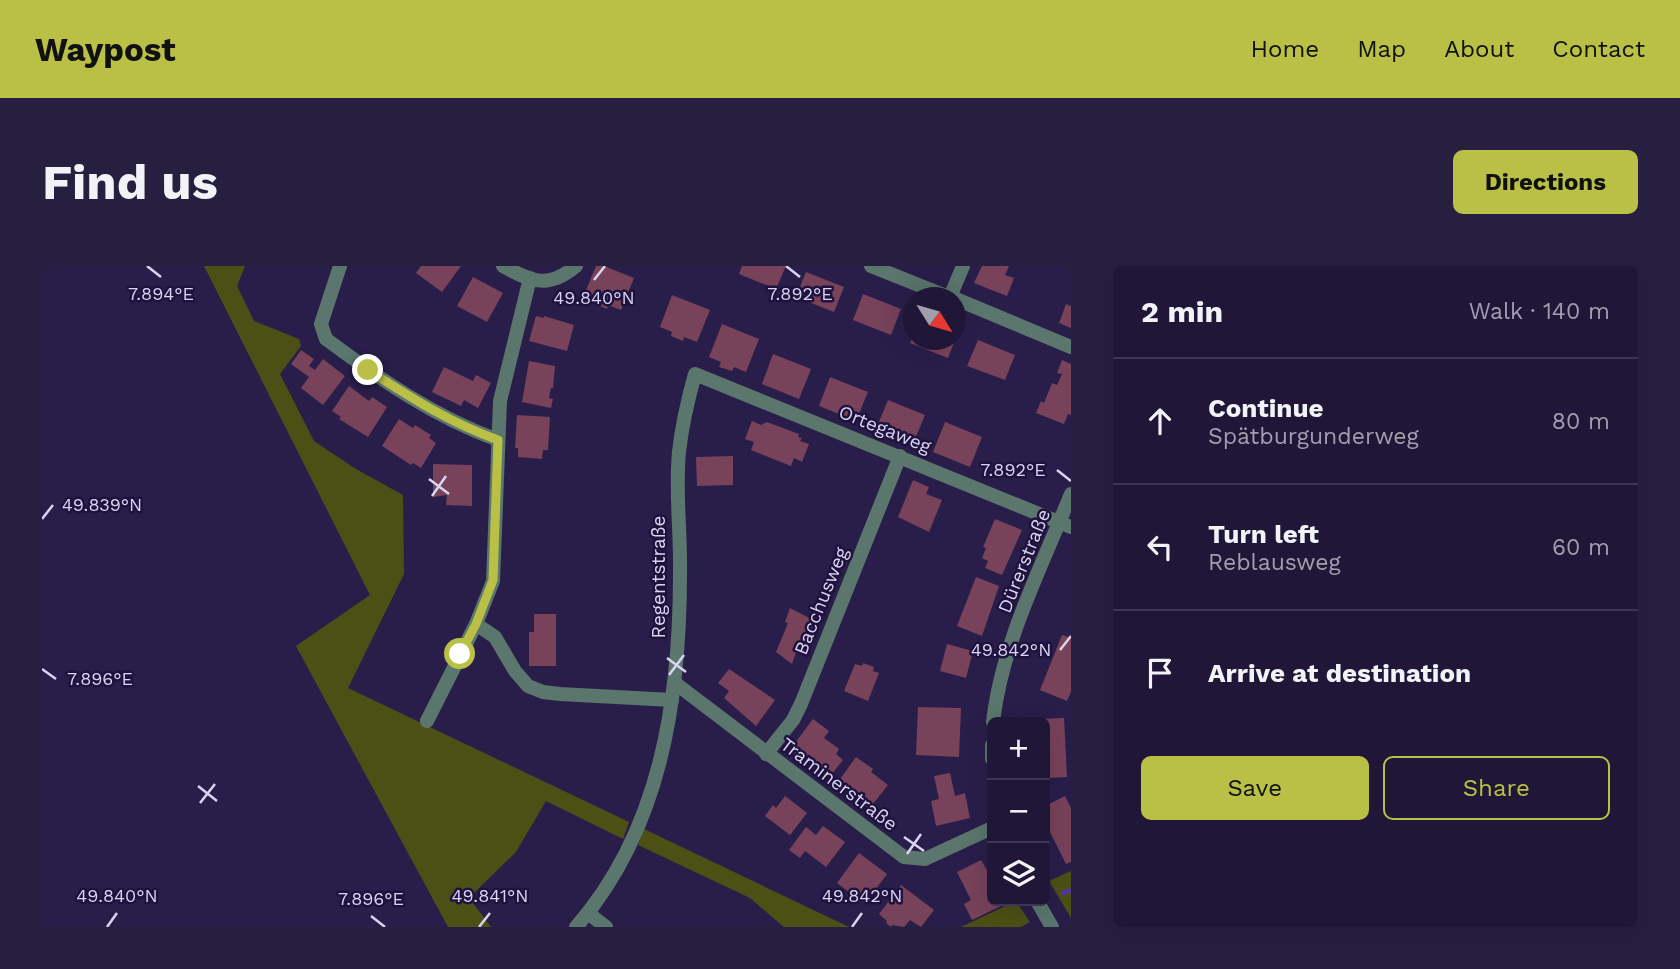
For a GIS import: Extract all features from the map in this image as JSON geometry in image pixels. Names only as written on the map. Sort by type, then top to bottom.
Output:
[{"type":"street","points":[[340,266],[321,324],[326,339],[430,411],[498,440]]},
{"type":"street","points":[[503,266],[540,281],[561,279],[576,266]]},
{"type":"street","points":[[871,266],[924,287]]},
{"type":"street","points":[[956,287],[963,266]]},
{"type":"street","points":[[427,721],[476,624],[493,580],[500,401],[530,278]]},
{"type":"street","points":[[966,304],[1071,347]]},
{"type":"street","name":"Ortegaweg","points":[[695,374],[1065,524]]},
{"type":"street","name":"Regentstraße","points":[[576,927],[615,874],[640,824],[656,780],[675,683],[680,573],[679,453],[695,374]]},
{"type":"street","name":"Bacchusweg","points":[[766,754],[793,720],[801,704],[900,456]]},
{"type":"street","name":"Dürerstraße","points":[[994,717],[996,693],[1005,663],[1065,524],[1071,494]]},
{"type":"street","points":[[476,624],[495,637],[514,671],[528,686],[560,694],[672,700]]},
{"type":"street","name":"Traminerstraße","points":[[675,683],[904,858],[925,859],[987,830]]},
{"type":"street","points":[[1040,906],[1052,927]]},
{"type":"street","points":[[588,913],[606,927]]},
{"type":"shaded area","points":[[204,266],[245,266],[237,286],[254,321],[299,339],[301,346],[280,374],[314,441],[356,469],[403,495],[404,574],[348,688],[629,822],[623,839],[546,801],[516,852],[469,898],[491,927],[448,927],[296,646],[370,595]]},
{"type":"shaded area","points":[[644,829],[849,927],[784,927],[750,898],[638,845]]},
{"type":"shaded area","points":[[1071,871],[1071,918],[1050,883]]},
{"type":"shaded area","points":[[1005,906],[1019,906],[1030,922],[1021,927],[961,927]]},
{"type":"building","points":[[421,266],[461,266],[442,292],[416,273]]},
{"type":"building","points":[[596,266],[604,266],[634,278],[621,310],[608,305],[607,309],[584,295]]},
{"type":"building","points":[[742,266],[786,266],[776,289],[739,274]]},
{"type":"building","points":[[982,266],[1009,266],[1005,275],[1014,278],[1007,296],[974,283]]},
{"type":"building","points":[[806,272],[844,287],[834,312],[796,297]]},
{"type":"building","points":[[473,277],[503,293],[487,322],[457,306]]},
{"type":"building","points":[[863,294],[901,309],[891,335],[853,320]]},
{"type":"building","points":[[672,295],[710,310],[697,342],[684,337],[683,341],[660,327]]},
{"type":"building","points":[[1066,304],[1071,306],[1071,328],[1059,323]]},
{"type":"building","points":[[536,316],[574,325],[567,351],[529,341]]},
{"type":"building","points":[[722,324],[759,339],[746,372],[734,367],[732,371],[719,367],[721,362],[709,357]]},
{"type":"building","points":[[978,340],[1015,355],[1005,380],[967,366]]},
{"type":"building","points":[[301,350],[314,359],[309,366],[315,370],[323,359],[345,376],[323,405],[301,388],[309,377],[291,364]]},
{"type":"building","points":[[928,350],[951,350],[948,358]]},
{"type":"building","points":[[773,354],[811,369],[799,399],[762,384]]},
{"type":"building","points":[[1062,360],[1071,364],[1071,415],[1068,414],[1064,424],[1036,413],[1041,401],[1044,403],[1052,383],[1057,385],[1062,374],[1057,373]]},
{"type":"building","points":[[529,361],[555,366],[549,398],[553,399],[551,408],[522,402]]},
{"type":"building","points":[[444,367],[473,381],[476,375],[491,383],[478,408],[464,400],[461,406],[432,392]]},
{"type":"building","points":[[830,377],[868,392],[856,421],[819,406]]},
{"type":"building","points":[[349,386],[369,401],[372,397],[387,407],[368,437],[339,419],[341,417],[332,411]]},
{"type":"building","points":[[888,400],[925,415],[913,444],[876,429]]},
{"type":"building","points":[[517,415],[550,417],[548,450],[543,450],[542,459],[518,457],[518,448],[515,448]]},
{"type":"building","points":[[399,419],[431,435],[429,438],[436,443],[421,468],[413,463],[411,465],[382,446]]},
{"type":"building","points":[[752,421],[761,425],[767,422],[799,434],[798,437],[802,438],[800,441],[809,444],[802,462],[794,458],[791,466],[751,450],[754,442],[745,439]]},
{"type":"building","points":[[945,422],[982,437],[970,467],[933,452]]},
{"type":"building","points":[[733,456],[733,485],[697,486],[696,457]]},
{"type":"building","points":[[433,464],[472,465],[472,506],[446,505],[447,495],[433,497]]},
{"type":"building","points":[[913,480],[929,487],[926,494],[942,500],[929,532],[898,517]]},
{"type":"building","points":[[995,519],[1022,530],[1002,575],[985,568],[988,561],[982,558],[986,548],[983,547]]},
{"type":"building","points":[[976,577],[999,586],[982,636],[957,626]]},
{"type":"building","points":[[790,608],[815,621],[803,649],[798,647],[792,664],[776,652],[788,623],[785,622]]},
{"type":"building","points":[[534,614],[556,614],[556,666],[529,666],[529,632],[534,632]]},
{"type":"building","points":[[1062,635],[1071,638],[1071,692],[1067,701],[1040,690]]},
{"type":"building","points":[[947,644],[973,651],[966,678],[940,671]]},
{"type":"building","points":[[863,663],[874,667],[873,671],[879,673],[868,701],[844,691],[855,664],[862,666]]},
{"type":"building","points":[[729,669],[775,700],[756,726],[724,698],[729,691],[718,683]]},
{"type":"building","points":[[918,707],[961,708],[959,757],[916,755]]},
{"type":"building","points":[[1050,718],[1064,718],[1067,777],[1050,778]]},
{"type":"building","points":[[813,719],[829,731],[824,738],[839,749],[836,754],[843,760],[831,775],[824,769],[820,775],[789,751]]},
{"type":"building","points":[[856,757],[873,769],[871,772],[888,785],[869,809],[838,782]]},
{"type":"building","points":[[950,773],[955,796],[965,793],[970,818],[936,826],[931,801],[939,799],[934,776]]},
{"type":"building","points":[[785,796],[807,813],[790,835],[765,816],[773,805],[776,808]]},
{"type":"building","points":[[1065,796],[1071,808],[1071,862],[1066,864],[1050,832],[1050,804]]},
{"type":"building","points":[[823,826],[845,842],[826,867],[805,851],[800,858],[789,850],[806,827],[816,835]]},
{"type":"building","points":[[859,853],[887,874],[865,904],[837,883]]},
{"type":"building","points":[[981,860],[987,870],[987,906],[1001,906],[972,920],[964,904],[971,900],[957,872]]},
{"type":"building","points":[[901,885],[934,910],[921,927],[910,920],[904,927],[891,927],[879,914]]},
{"type":"waterway","points":[[1063,893],[1071,890]]},
{"type":"route","points":[[368,370],[430,411],[498,440],[493,580],[476,624],[460,654]]}]
